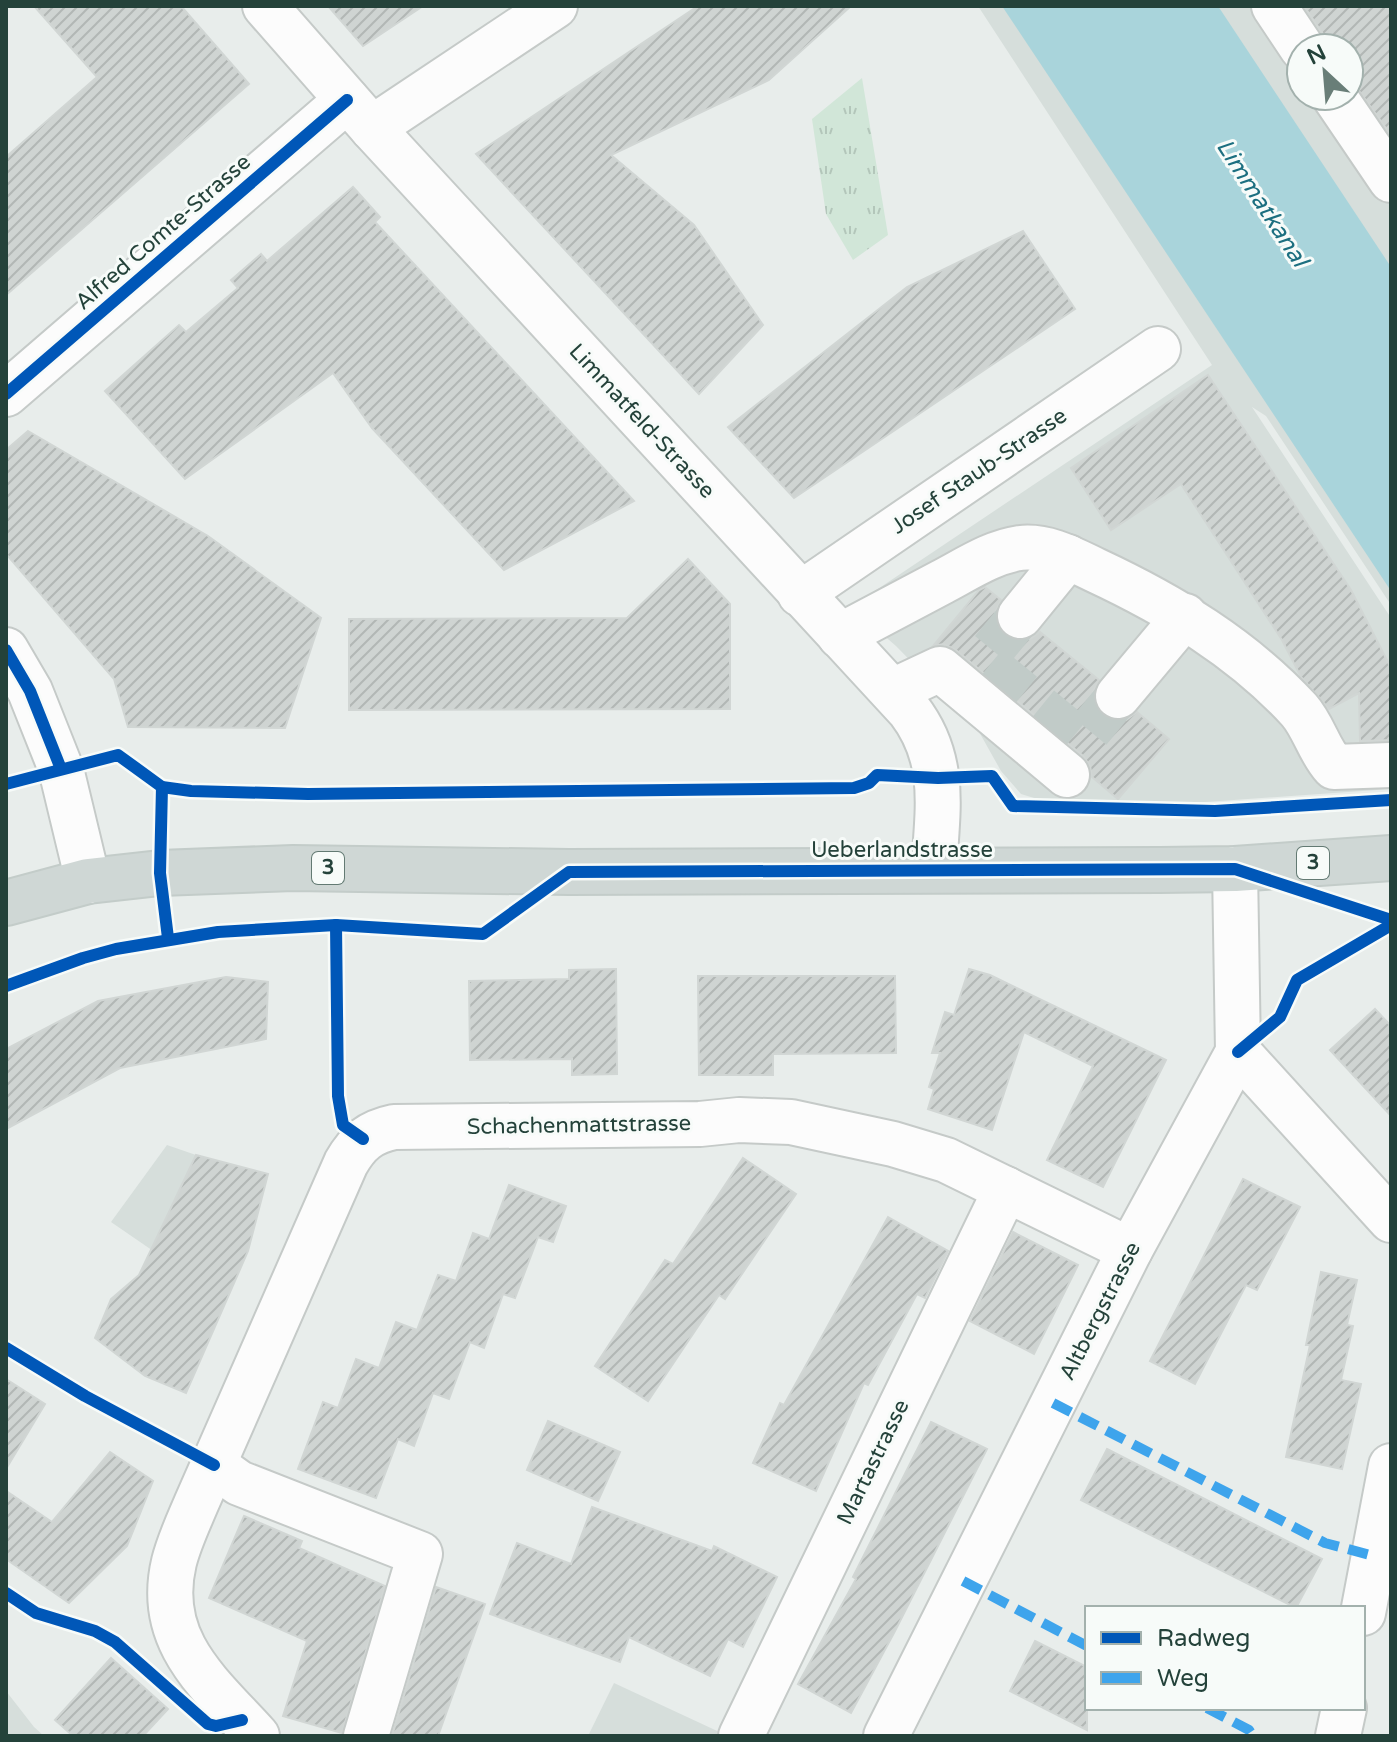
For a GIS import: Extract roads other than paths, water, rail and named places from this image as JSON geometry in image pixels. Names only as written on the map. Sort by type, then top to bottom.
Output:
[{"type":"main road","name":"Ueberlandstrasse","points":[[6,903],[88,881],[160,873],[293,868],[569,872],[1235,869],[1391,858]]},
{"type":"street","name":"Limmatfeld-Strasse","points":[[265,6],[359,114],[893,691],[920,726],[937,767],[939,789],[934,870]]},
{"type":"street","name":"Alfred Comte-Strasse","points":[[6,394],[359,114],[555,6]]},
{"type":"street","points":[[1274,6],[1291,32]]},
{"type":"street","points":[[1345,112],[1391,180]]},
{"type":"street","name":"Josef Staub-Strasse","points":[[800,594],[1158,349]]},
{"type":"street","points":[[840,636],[985,559],[1021,548],[1038,548],[1068,557],[1144,592],[1185,616],[1246,661],[1293,704],[1310,725],[1334,767],[1391,765]]},
{"type":"street","points":[[1020,616],[1068,557]]},
{"type":"street","points":[[1118,696],[1185,616]]},
{"type":"street","points":[[6,650],[30,691],[61,769],[88,881]]},
{"type":"street","points":[[893,691],[940,669],[1067,775]]},
{"type":"street","name":"Altbergstrasse","points":[[886,1736],[1130,1250],[1238,1052],[1235,869]]},
{"type":"street","points":[[1238,1052],[1391,1220]]},
{"type":"street","name":"Schachenmattstrasse","points":[[257,1736],[189,1659],[179,1641],[170,1598],[175,1559],[346,1163],[363,1139],[374,1132],[394,1127],[700,1124],[739,1120],[791,1122],[841,1131],[946,1160],[1130,1250]]},
{"type":"street","name":"Martastrasse","points":[[741,1736],[1006,1189]]},
{"type":"street","points":[[214,1465],[239,1483],[420,1554],[366,1736]]},
{"type":"street","points":[[1364,1606],[1391,1466]]},
{"type":"street","points":[[1338,1736],[1344,1710]]},
{"type":"water","name":"Limmatkanal","points":[[1002,6],[1218,6],[1285,107],[1285,112],[1288,112],[1391,267],[1391,591]]},
{"type":"tunnel","points":[[1020,616],[983,661],[1081,741],[1118,696]]}]
